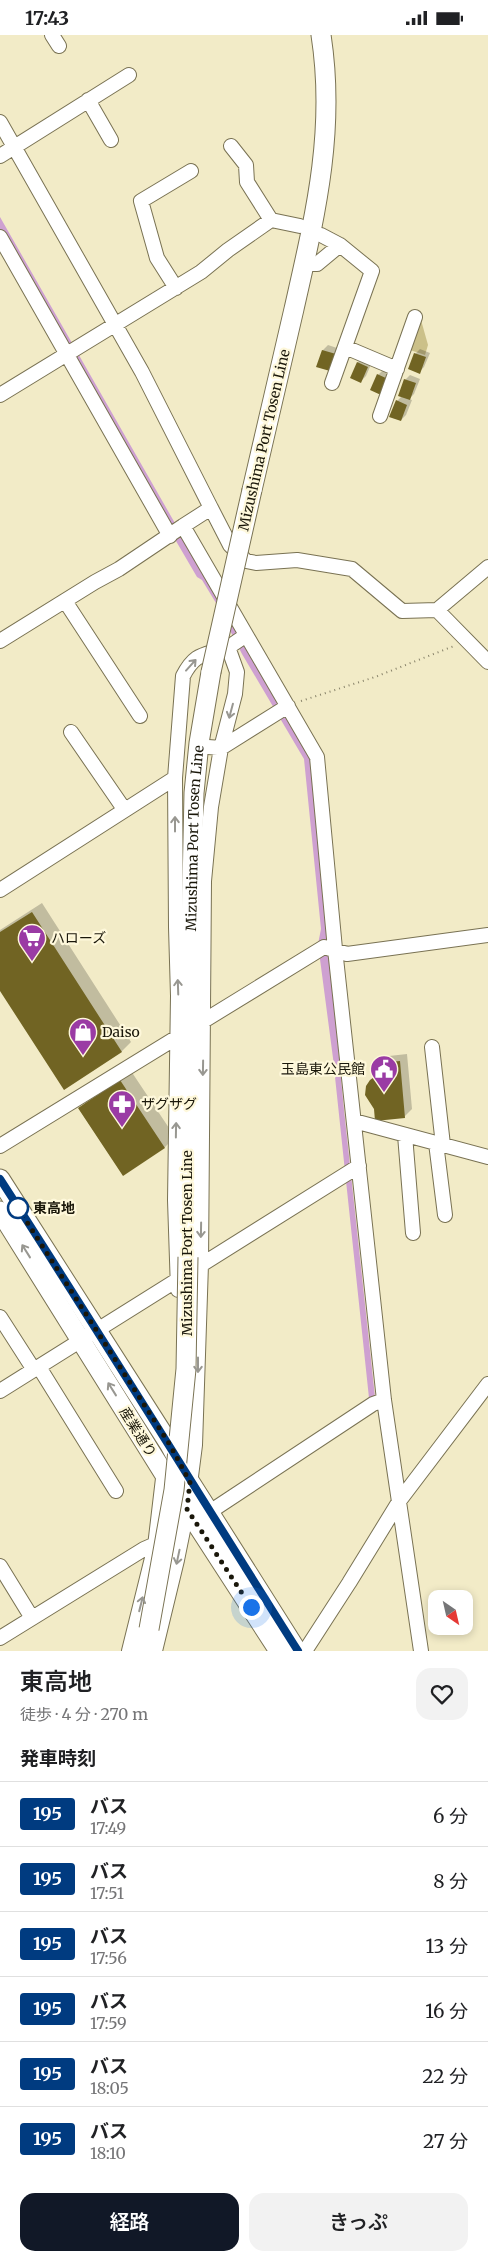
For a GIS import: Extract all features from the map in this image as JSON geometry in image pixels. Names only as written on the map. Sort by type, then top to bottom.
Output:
[{"type":"main road","name":"Mizushima Port Tosen Line","points":[[143,1651],[174,1490],[195,1261],[190,1027],[194,793],[199,743],[211,672],[320,187],[326,110],[325,63],[321,35]]},
{"type":"main road","name":"産業通り","points":[[0,1179],[89,1335],[163,1473],[194,1517],[298,1651]]},
{"type":"main road","name":"産業通り","points":[[0,1211],[170,1445],[190,1482],[194,1517],[279,1651]]},
{"type":"street","points":[[0,156],[128,75]]},
{"type":"street","points":[[88,100],[111,140]]},
{"type":"street","points":[[0,122],[116,325],[177,437],[230,545],[246,561],[256,563],[297,560],[352,569],[402,611],[437,610],[488,567]]},
{"type":"street","points":[[231,146],[246,165],[247,182],[271,220],[300,226]]},
{"type":"street","points":[[176,288],[158,258],[141,201],[191,171]]},
{"type":"street","points":[[0,395],[64,354],[116,325],[201,272],[228,250],[271,220]]},
{"type":"street","points":[[321,235],[340,245],[372,271],[332,383]]},
{"type":"street","points":[[0,237],[64,354],[170,536]]},
{"type":"street","points":[[304,264],[317,264],[340,245]]},
{"type":"street","points":[[380,416],[415,317]]},
{"type":"street","points":[[345,347],[397,369]]},
{"type":"street","points":[[2,635],[119,569],[211,508]]},
{"type":"street","points":[[183,526],[245,636],[318,757],[335,949],[384,1400],[421,1651]]},
{"type":"street","points":[[65,601],[140,716]]},
{"type":"street","points":[[437,610],[488,662]]},
{"type":"street","points":[[190,1027],[178,996],[176,927],[175,778],[182,745],[183,676],[190,663],[209,651],[228,647],[245,636]]},
{"type":"street","points":[[129,1651],[154,1546],[163,1473],[170,1445],[175,1408],[178,1278],[175,1200],[190,1027],[202,998],[204,881],[214,748],[235,694],[237,671],[228,647]]},
{"type":"street","points":[[214,748],[288,706]]},
{"type":"street","points":[[71,733],[124,809]]},
{"type":"street","points":[[0,890],[175,778]]},
{"type":"street","points":[[0,1146],[190,1027],[324,947],[348,954],[488,935]]},
{"type":"street","points":[[432,1047],[445,1215]]},
{"type":"street","points":[[354,1121],[488,1157]]},
{"type":"street","points":[[404,1135],[414,1233]]},
{"type":"street","points":[[0,1391],[178,1278],[195,1261],[359,1166]]},
{"type":"street","points":[[190,1482],[195,1445],[195,1261]]},
{"type":"street","points":[[0,1317],[36,1368],[116,1491]]},
{"type":"street","points":[[305,1651],[400,1499],[488,1384]]},
{"type":"street","points":[[1,1634],[144,1549],[154,1546],[194,1517],[373,1404],[384,1400]]},
{"type":"street","points":[[155,1651],[194,1517]]},
{"type":"street","points":[[0,1566],[32,1617]]},
{"type":"path","points":[[288,706],[375,677],[467,641]]},
{"type":"shaded area","points":[[0,217],[176,525],[179,536],[183,537],[284,715],[310,756],[344,1110],[375,1397],[369,1398],[333,1058],[318,944],[321,929],[304,759],[242,654],[216,603],[202,580],[197,577],[169,529],[0,229]]},
{"type":"shaded area","points":[[421,320],[428,345],[425,355],[410,350]]},
{"type":"building","points":[[322,350],[336,354],[330,371],[316,367]]},
{"type":"building","points":[[414,353],[426,357],[420,374],[408,369]]},
{"type":"building","points":[[357,362],[368,367],[361,383],[350,378]]},
{"type":"building","points":[[377,374],[388,379],[381,395],[370,390]]},
{"type":"building","points":[[404,379],[416,383],[410,400],[398,396]]},
{"type":"building","points":[[396,400],[407,405],[401,421],[389,417]]},
{"type":"building","name":"ハローズ","points":[[32,912],[122,1052],[64,1090],[0,991],[0,932]]},
{"type":"building","name":"玉島東公民館","points":[[400,1061],[405,1118],[375,1121],[374,1109],[365,1095],[366,1086],[370,1080],[381,1072],[380,1063]]},
{"type":"building","name":"ザグザグ","points":[[120,1080],[165,1148],[123,1176],[78,1108]]},
{"type":"bus line","name":"195","points":[[0,1179],[151,1414],[190,1482],[298,1651]]},
{"type":"place","name":"ハローズ","points":[[32,962]]},
{"type":"place","name":"Daiso","points":[[83,1056]]},
{"type":"place","name":"玉島東公民館","points":[[384,1093]]},
{"type":"place","name":"ザグザグ","points":[[122,1128]]},
{"type":"place","name":"東高地","points":[[18,1208]]},
{"type":"route","points":[[18,1208],[170,1445],[190,1482],[187,1509],[251,1607]]}]
